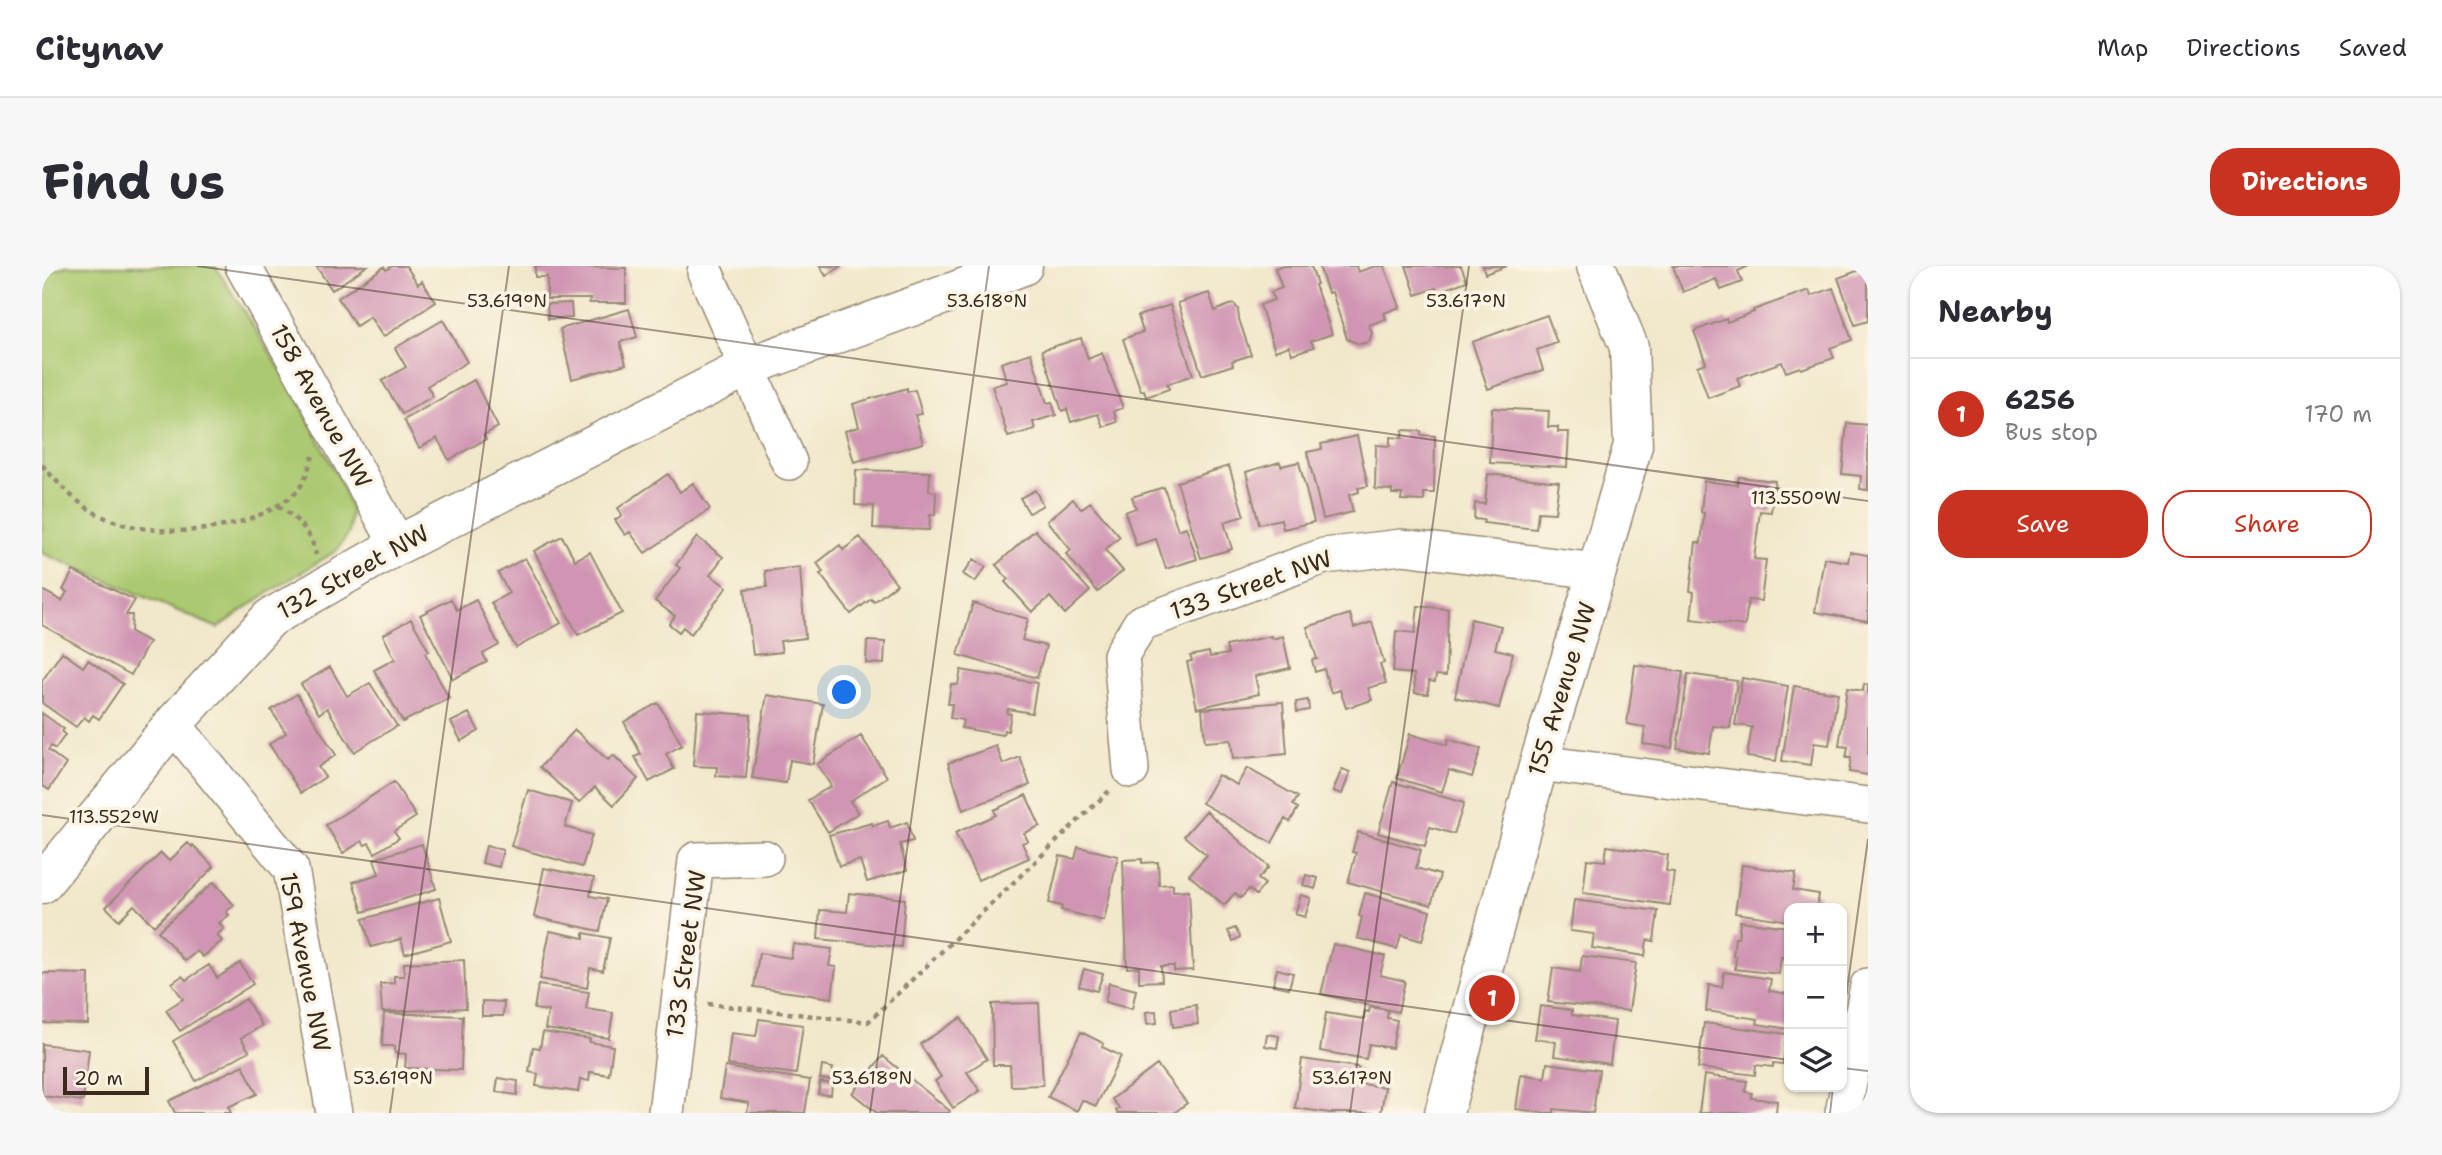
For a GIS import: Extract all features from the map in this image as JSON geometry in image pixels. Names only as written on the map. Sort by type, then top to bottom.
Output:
[{"type":"street","name":"158 Avenue NW","points":[[243,266],[398,545]]},
{"type":"street","name":"132 Street NW","points":[[42,884],[173,724],[270,618],[398,545],[747,367],[1023,266]]},
{"type":"street","name":"155 Avenue NW","points":[[1444,1113],[1539,763],[1633,445],[1629,347],[1596,266]]},
{"type":"street","points":[[705,272],[789,461]]},
{"type":"street","name":"133 Street NW","points":[[1131,770],[1121,655],[1141,622],[1324,556],[1402,547],[1597,571]]},
{"type":"street","name":"159 Avenue NW","points":[[173,724],[291,869],[334,1113]]},
{"type":"street","points":[[1539,763],[1868,805]]},
{"type":"street","name":"133 Street NW","points":[[666,1113],[696,860],[765,858]]},
{"type":"street","points":[[1843,1113],[1868,986]]},
{"type":"path","points":[[42,465],[69,495],[108,519],[148,529],[187,532],[240,522],[278,506],[300,488],[330,422]]},
{"type":"path","points":[[278,506],[301,521],[314,543],[323,588]]},
{"type":"path","points":[[679,1001],[868,1022],[1131,770]]},
{"type":"green space","points":[[66,266],[215,266],[290,384],[339,479],[351,510],[349,533],[336,551],[260,598],[218,628],[42,553],[42,275]]},
{"type":"building","points":[[316,266],[367,266],[332,290]]},
{"type":"building","points":[[392,266],[406,266],[418,284],[422,281],[436,302],[383,337],[370,317],[356,326],[338,298],[384,267],[386,270]]},
{"type":"building","points":[[535,266],[626,268],[626,303],[589,303],[590,299],[547,299],[547,277],[535,277]]},
{"type":"building","points":[[820,266],[841,266],[826,276]]},
{"type":"building","points":[[1311,266],[1332,334],[1311,341],[1314,347],[1292,354],[1289,346],[1275,351],[1260,305],[1274,300],[1271,292],[1282,288],[1275,268]]},
{"type":"building","points":[[1319,266],[1356,266],[1358,272],[1384,266],[1400,307],[1384,313],[1386,319],[1369,325],[1372,333],[1369,342],[1359,344],[1347,339],[1332,292],[1328,293]]},
{"type":"building","points":[[1406,266],[1461,266],[1467,281],[1437,292],[1436,288],[1416,295]]},
{"type":"building","points":[[1483,266],[1507,266],[1485,274]]},
{"type":"building","points":[[1673,266],[1749,266],[1738,271],[1742,282],[1721,290],[1716,279],[1683,292]]},
{"type":"building","points":[[1868,267],[1868,321],[1855,325],[1838,278]]},
{"type":"building","points":[[1833,288],[1852,340],[1830,348],[1834,358],[1786,372],[1782,362],[1737,378],[1740,386],[1708,398],[1697,366],[1706,363],[1694,331],[1726,319],[1727,322],[1809,290],[1811,296]]},
{"type":"building","points":[[1209,293],[1215,311],[1234,304],[1238,309],[1251,355],[1232,361],[1233,365],[1202,375],[1178,303]]},
{"type":"building","points":[[571,303],[572,318],[548,319],[547,304]]},
{"type":"building","points":[[1170,305],[1193,375],[1167,384],[1169,389],[1146,397],[1144,390],[1141,391],[1123,339],[1143,332],[1138,316]]},
{"type":"building","points":[[629,309],[637,337],[620,342],[626,364],[572,379],[560,329]]},
{"type":"building","points":[[1547,315],[1557,343],[1537,350],[1543,370],[1488,389],[1472,342]]},
{"type":"building","points":[[443,320],[467,362],[427,386],[433,396],[402,414],[382,381],[406,367],[395,348]]},
{"type":"building","points":[[1081,338],[1088,359],[1102,353],[1123,408],[1114,411],[1117,422],[1103,427],[1098,414],[1071,422],[1067,409],[1062,411],[1042,350]]},
{"type":"building","points":[[1031,353],[1047,403],[1052,402],[1056,415],[1033,422],[1035,429],[1008,437],[992,386],[1007,382],[1001,363]]},
{"type":"building","points":[[474,380],[498,427],[484,435],[486,439],[449,460],[437,438],[419,448],[404,420]]},
{"type":"building","points":[[907,388],[907,392],[915,390],[922,414],[915,415],[923,443],[854,462],[845,431],[859,427],[853,404]]},
{"type":"building","points":[[1492,408],[1549,411],[1548,427],[1558,427],[1558,432],[1569,432],[1567,467],[1490,463]]},
{"type":"building","points":[[1847,423],[1868,425],[1868,490],[1860,489],[1861,476],[1842,474]]},
{"type":"building","points":[[1403,430],[1421,431],[1421,435],[1435,436],[1434,493],[1424,493],[1424,501],[1401,500],[1402,494],[1392,494],[1392,490],[1375,489],[1376,445],[1390,446],[1390,437],[1402,438]]},
{"type":"building","points":[[1357,436],[1368,486],[1358,488],[1359,492],[1349,495],[1353,512],[1323,519],[1307,452],[1322,449],[1321,444]]},
{"type":"building","points":[[1280,462],[1281,466],[1299,462],[1314,522],[1283,529],[1281,519],[1259,524],[1246,472]]},
{"type":"building","points":[[1229,466],[1244,516],[1224,522],[1232,549],[1201,558],[1177,482]]},
{"type":"building","points":[[856,470],[930,472],[929,491],[936,492],[935,515],[930,515],[929,530],[873,528],[874,506],[855,505]]},
{"type":"building","points":[[668,474],[680,492],[693,483],[710,509],[645,553],[630,532],[625,535],[615,520],[622,515],[618,508]]},
{"type":"building","points":[[1488,474],[1559,482],[1555,513],[1538,512],[1536,529],[1483,523],[1484,520],[1474,519],[1475,503],[1485,504]]},
{"type":"building","points":[[1739,477],[1775,481],[1771,512],[1760,511],[1754,559],[1766,560],[1761,601],[1748,600],[1745,626],[1691,619],[1694,592],[1690,591],[1696,542],[1701,543],[1704,481],[1737,485]]},
{"type":"building","points":[[1164,487],[1178,530],[1186,527],[1197,559],[1166,569],[1156,539],[1136,545],[1125,512],[1136,508],[1132,497]]},
{"type":"building","points":[[1035,490],[1043,505],[1029,513],[1020,498]]},
{"type":"building","points":[[1073,499],[1081,509],[1090,502],[1120,537],[1105,550],[1123,571],[1098,592],[1066,554],[1071,550],[1047,521]]},
{"type":"building","points":[[1035,530],[1090,591],[1065,614],[1050,597],[1032,612],[1005,582],[1008,579],[996,565]]},
{"type":"building","points":[[562,536],[575,560],[590,552],[622,613],[578,635],[534,551]]},
{"type":"building","points":[[697,537],[723,557],[710,575],[727,587],[691,634],[683,627],[679,632],[669,624],[675,616],[655,601],[680,568],[676,565]]},
{"type":"building","points":[[860,537],[897,584],[874,602],[871,599],[851,614],[820,574],[823,572],[817,563],[840,545],[843,550]]},
{"type":"building","points":[[1850,552],[1868,555],[1868,621],[1815,612],[1824,558],[1848,562]]},
{"type":"building","points":[[525,558],[561,623],[516,648],[491,603],[509,593],[498,573]]},
{"type":"building","points":[[974,559],[986,567],[975,582],[963,574]]},
{"type":"building","points":[[800,567],[805,638],[780,641],[782,652],[753,655],[745,589],[767,587],[765,571]]},
{"type":"building","points":[[73,571],[135,600],[126,615],[132,615],[131,632],[149,642],[131,675],[42,625],[42,590],[62,601],[67,592],[63,590]]},
{"type":"building","points":[[451,599],[457,610],[476,600],[499,645],[483,654],[487,662],[453,679],[420,615]]},
{"type":"building","points":[[973,603],[1028,619],[1022,640],[1046,646],[1037,678],[958,655]]},
{"type":"building","points":[[1418,606],[1448,609],[1446,676],[1436,675],[1435,682],[1429,681],[1428,694],[1415,693],[1414,674],[1393,672],[1396,631],[1415,633]]},
{"type":"building","points":[[1350,614],[1354,628],[1372,622],[1384,663],[1380,664],[1386,683],[1368,688],[1372,700],[1346,708],[1340,690],[1331,693],[1324,669],[1315,672],[1312,660],[1317,659],[1307,627]]},
{"type":"building","points":[[411,619],[429,651],[425,653],[449,698],[403,722],[374,670],[395,659],[383,635]]},
{"type":"building","points":[[1471,619],[1501,626],[1495,649],[1513,653],[1499,708],[1455,697]]},
{"type":"building","points":[[1271,636],[1272,639],[1283,636],[1290,668],[1255,676],[1259,694],[1197,708],[1187,662],[1192,661],[1190,656],[1209,652],[1210,657],[1228,654],[1226,646]]},
{"type":"building","points":[[867,641],[885,642],[884,664],[866,663]]},
{"type":"building","points":[[62,652],[83,667],[88,660],[123,684],[99,719],[93,715],[89,721],[84,717],[76,727],[42,703],[42,681]]},
{"type":"building","points":[[1635,665],[1683,672],[1672,748],[1643,744],[1645,727],[1627,724]]},
{"type":"building","points":[[330,667],[347,696],[370,683],[397,726],[354,752],[327,708],[319,714],[301,684]]},
{"type":"building","points":[[961,670],[1037,683],[1032,713],[1008,709],[1007,713],[1011,714],[1008,731],[1004,730],[1003,735],[961,728],[963,720],[950,718],[952,704],[948,704],[951,684],[958,685]]},
{"type":"building","points":[[1688,674],[1737,681],[1730,728],[1713,726],[1709,753],[1677,748]]},
{"type":"building","points":[[1742,678],[1788,686],[1776,761],[1747,757],[1752,727],[1735,725]]},
{"type":"building","points":[[1864,684],[1868,685],[1868,775],[1849,772],[1851,758],[1846,758],[1848,747],[1839,746],[1847,688],[1863,691]]},
{"type":"building","points":[[1794,686],[1838,693],[1829,745],[1814,743],[1811,765],[1782,761]]},
{"type":"building","points":[[297,694],[336,755],[318,767],[325,777],[301,793],[269,744],[286,733],[271,710]]},
{"type":"building","points":[[767,695],[823,704],[813,764],[790,760],[786,783],[752,778]]},
{"type":"building","points":[[1308,700],[1309,710],[1297,712],[1296,702]]},
{"type":"building","points":[[1283,702],[1287,754],[1233,759],[1231,740],[1205,742],[1202,709]]},
{"type":"building","points":[[658,703],[682,745],[666,754],[674,769],[649,782],[635,757],[641,754],[624,722]]},
{"type":"building","points":[[697,711],[751,715],[746,778],[716,776],[717,767],[693,766]]},
{"type":"building","points":[[42,713],[64,729],[62,732],[65,735],[55,749],[51,746],[48,750],[66,764],[49,790],[42,785]]},
{"type":"building","points":[[469,713],[479,731],[461,741],[451,722]]},
{"type":"building","points":[[575,730],[608,760],[613,755],[638,779],[614,805],[595,787],[579,803],[540,767]]},
{"type":"building","points":[[1410,734],[1447,745],[1448,739],[1481,749],[1472,777],[1449,770],[1442,792],[1397,778]]},
{"type":"building","points":[[861,736],[887,777],[850,801],[858,813],[828,832],[808,800],[831,786],[817,764]]},
{"type":"building","points":[[996,746],[1003,764],[1020,757],[1030,785],[963,810],[948,763]]},
{"type":"building","points":[[1247,768],[1298,797],[1293,805],[1298,808],[1290,822],[1285,819],[1272,843],[1202,803],[1218,775],[1237,785]]},
{"type":"building","points":[[1342,769],[1350,772],[1342,794],[1333,791]]},
{"type":"building","points":[[394,782],[416,817],[394,831],[399,838],[375,853],[369,843],[365,845],[362,841],[343,853],[326,825]]},
{"type":"building","points":[[1393,782],[1464,803],[1454,834],[1430,827],[1425,846],[1378,833]]},
{"type":"building","points":[[528,790],[572,803],[565,827],[592,835],[582,867],[511,846]]},
{"type":"building","points":[[1026,795],[1040,826],[1024,833],[1028,841],[1022,843],[1029,858],[978,880],[955,833],[996,815],[994,810]]},
{"type":"building","points":[[1206,811],[1269,867],[1258,879],[1265,884],[1256,895],[1249,889],[1241,898],[1235,893],[1224,905],[1189,875],[1207,855],[1184,836]]},
{"type":"building","points":[[888,821],[890,828],[907,822],[913,841],[900,844],[907,870],[867,882],[860,860],[839,866],[829,835]]},
{"type":"building","points":[[1358,832],[1421,850],[1416,868],[1440,875],[1431,905],[1348,882],[1356,853],[1352,852]]},
{"type":"building","points":[[188,843],[214,867],[154,926],[134,905],[119,920],[106,907],[161,853],[169,861]]},
{"type":"building","points":[[422,844],[436,889],[363,912],[353,882],[379,874],[374,859]]},
{"type":"building","points":[[486,846],[503,850],[499,867],[482,863]]},
{"type":"building","points":[[1607,846],[1668,855],[1666,871],[1674,872],[1670,905],[1583,893],[1587,859],[1605,861]]},
{"type":"building","points":[[1078,847],[1118,856],[1104,921],[1061,910],[1062,906],[1049,903],[1060,856],[1075,859]]},
{"type":"building","points":[[1142,859],[1142,863],[1158,862],[1159,885],[1173,884],[1173,891],[1189,890],[1193,970],[1174,971],[1174,966],[1161,966],[1162,981],[1139,982],[1139,967],[1127,968],[1123,860]]},
{"type":"building","points":[[1742,865],[1796,873],[1793,890],[1819,894],[1818,903],[1784,903],[1784,920],[1735,913]]},
{"type":"building","points":[[544,868],[594,878],[590,896],[607,899],[600,931],[534,917]]},
{"type":"building","points":[[1306,875],[1318,878],[1315,889],[1303,885]]},
{"type":"building","points":[[214,882],[234,905],[226,912],[229,915],[219,923],[224,929],[217,935],[222,941],[203,957],[197,951],[185,961],[158,931]]},
{"type":"building","points":[[849,893],[905,899],[901,947],[818,939],[820,910],[847,912]]},
{"type":"building","points":[[1365,893],[1430,911],[1422,941],[1401,935],[1397,949],[1357,938]]},
{"type":"building","points":[[1301,895],[1311,898],[1305,917],[1295,914]]},
{"type":"building","points":[[439,898],[451,941],[405,954],[401,939],[371,947],[363,919]]},
{"type":"building","points":[[1574,900],[1658,911],[1654,941],[1647,940],[1645,956],[1592,948],[1594,934],[1570,931]]},
{"type":"building","points":[[1740,921],[1784,926],[1784,957],[1781,957],[1779,974],[1735,969],[1736,956],[1733,956],[1735,938],[1738,938]]},
{"type":"building","points":[[1235,928],[1240,937],[1233,941],[1228,931]]},
{"type":"building","points":[[550,931],[584,938],[584,933],[610,938],[603,971],[590,968],[587,988],[540,979]]},
{"type":"building","points":[[793,944],[832,949],[829,966],[836,967],[832,998],[754,987],[759,953],[791,958]]},
{"type":"building","points":[[1333,944],[1385,956],[1380,975],[1405,981],[1398,1012],[1321,994]]},
{"type":"building","points":[[1582,956],[1636,963],[1629,1011],[1548,1002],[1553,968],[1580,972]]},
{"type":"building","points":[[464,960],[466,1008],[382,1012],[380,984],[394,983],[394,976],[404,976],[404,963]]},
{"type":"building","points":[[240,963],[253,984],[180,1031],[166,1010],[183,999],[172,983],[182,976],[186,980],[209,965],[217,978]]},
{"type":"building","points":[[1084,969],[1103,974],[1097,991],[1079,986]]},
{"type":"building","points":[[1277,969],[1293,973],[1289,988],[1273,985]]},
{"type":"building","points":[[1724,972],[1771,979],[1769,991],[1784,993],[1784,1028],[1757,1024],[1758,1019],[1706,1011],[1709,985],[1722,987]]},
{"type":"building","points":[[42,973],[89,974],[88,1024],[42,1023]]},
{"type":"building","points":[[1109,983],[1136,990],[1132,1009],[1105,1002]]},
{"type":"building","points":[[538,985],[589,992],[586,1009],[613,1013],[609,1038],[545,1029],[548,1011],[534,1009]]},
{"type":"building","points":[[246,999],[262,1026],[241,1038],[249,1051],[196,1081],[173,1041]]},
{"type":"building","points":[[482,1001],[504,1002],[503,1016],[482,1016]]},
{"type":"building","points":[[1039,1003],[1043,1085],[1011,1086],[1010,1065],[993,1065],[992,1004]]},
{"type":"building","points":[[1196,1005],[1198,1024],[1173,1027],[1171,1009]]},
{"type":"building","points":[[1540,1006],[1572,1010],[1572,1015],[1615,1021],[1610,1064],[1554,1056],[1556,1042],[1535,1039]]},
{"type":"building","points":[[1370,1007],[1388,1010],[1387,1018],[1397,1020],[1392,1048],[1369,1044],[1366,1059],[1320,1051],[1326,1013],[1364,1019],[1365,1011],[1369,1012]]},
{"type":"building","points":[[1156,1011],[1157,1023],[1147,1024],[1146,1012]]},
{"type":"building","points":[[384,1013],[463,1016],[461,1070],[405,1068],[406,1054],[395,1053],[395,1046],[382,1046]]},
{"type":"building","points":[[961,1018],[987,1059],[967,1072],[980,1091],[953,1108],[935,1081],[941,1077],[920,1044]]},
{"type":"building","points":[[759,1019],[803,1025],[796,1074],[727,1065],[731,1033],[756,1036]]},
{"type":"building","points":[[1704,1023],[1784,1034],[1783,1064],[1773,1063],[1773,1067],[1756,1065],[1755,1075],[1698,1068]]},
{"type":"building","points":[[543,1032],[590,1039],[589,1042],[613,1046],[609,1075],[590,1072],[589,1081],[580,1079],[578,1092],[536,1086],[538,1074],[529,1072],[533,1047],[540,1048]]},
{"type":"building","points":[[1081,1032],[1121,1056],[1096,1106],[1082,1100],[1077,1111],[1048,1097]]},
{"type":"building","points":[[1267,1034],[1279,1036],[1277,1048],[1265,1046]]},
{"type":"building","points":[[42,1044],[89,1050],[83,1101],[42,1096]]},
{"type":"building","points":[[883,1056],[950,1111],[949,1113],[877,1113],[852,1093]]},
{"type":"building","points":[[1302,1059],[1357,1067],[1362,1074],[1361,1084],[1385,1087],[1381,1113],[1330,1113],[1295,1108]]},
{"type":"building","points":[[1547,1063],[1599,1070],[1593,1113],[1554,1109],[1554,1113],[1545,1113],[1516,1109],[1521,1074],[1545,1078]]},
{"type":"building","points":[[243,1065],[257,1094],[228,1107],[231,1113],[175,1113],[169,1101]]},
{"type":"building","points":[[1157,1065],[1187,1103],[1174,1113],[1118,1113],[1116,1111],[1119,1108],[1112,1099]]},
{"type":"building","points":[[822,1066],[833,1068],[831,1080],[820,1079]]},
{"type":"building","points":[[725,1067],[810,1080],[805,1113],[747,1113],[749,1103],[720,1098]]},
{"type":"building","points":[[1704,1075],[1747,1081],[1745,1092],[1752,1093],[1751,1098],[1777,1101],[1776,1113],[1699,1113]]},
{"type":"building","points":[[498,1078],[518,1081],[517,1095],[496,1092]]},
{"type":"building","points":[[820,1082],[832,1084],[831,1095],[818,1094]]},
{"type":"place","name":"6256","points":[[1492,998]]}]
